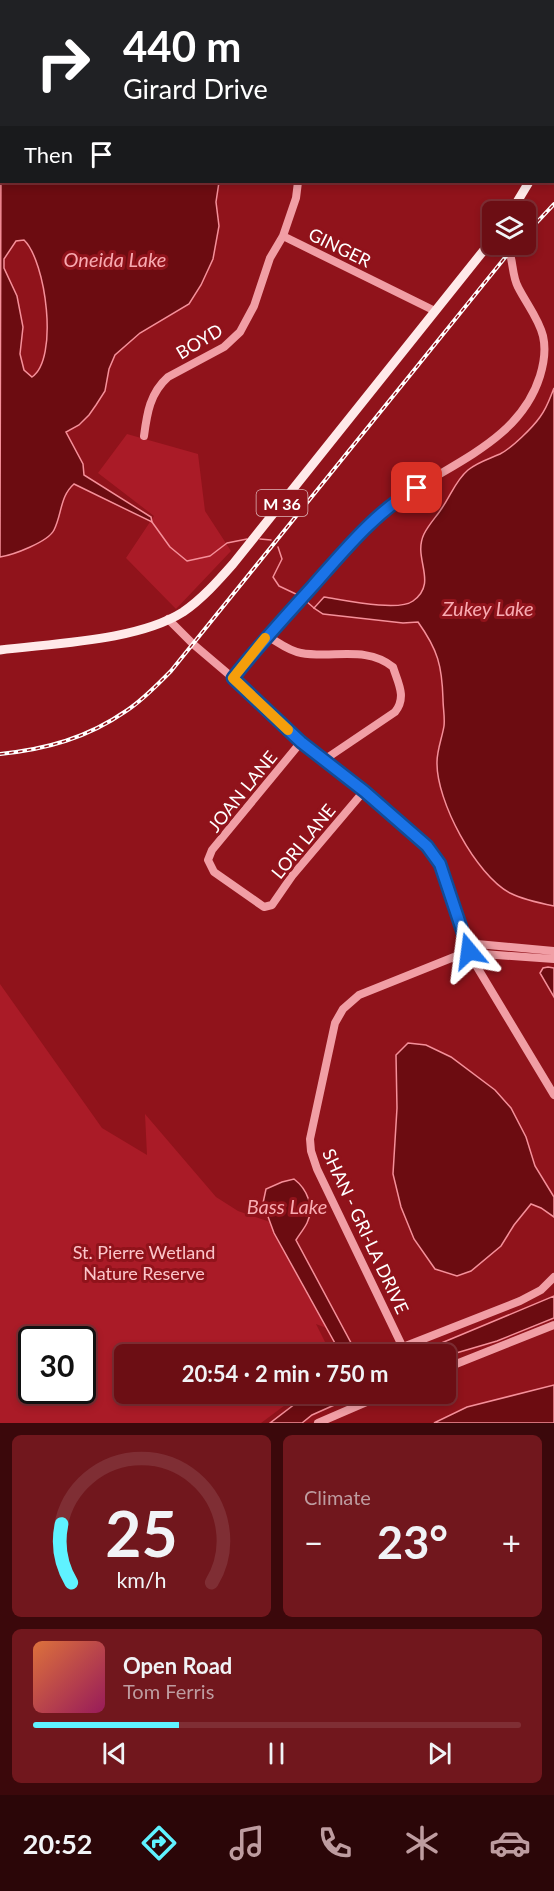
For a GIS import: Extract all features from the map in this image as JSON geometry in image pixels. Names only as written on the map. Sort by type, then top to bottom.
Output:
[{"type":"main road","points":[[518,201],[528,183]]},
{"type":"main road","name":"M 36","points":[[0,650],[127,634],[150,628],[196,601],[228,570],[482,252]]},
{"type":"street","name":"GINGER","points":[[298,183],[296,198],[283,236],[435,311]]},
{"type":"street","name":"BOYD","points":[[144,436],[149,406],[161,384],[185,367],[224,347],[240,332],[249,317],[270,258],[283,236]]},
{"type":"street","points":[[233,678],[267,636],[338,558],[385,511],[406,494],[480,449],[506,430],[521,414],[530,400],[542,368],[544,347],[543,333],[512,273],[510,255]]},
{"type":"street","points":[[168,619],[301,742],[364,791],[419,839],[440,864],[469,950],[554,1095]]},
{"type":"street","points":[[267,636],[293,651],[304,654],[371,655],[393,667],[402,693],[399,707],[324,760]]},
{"type":"street","name":"JOAN LANE","points":[[264,907],[214,872],[208,860],[212,850],[301,742]]},
{"type":"street","name":"LORI LANE","points":[[264,907],[272,905],[292,876],[364,791]]},
{"type":"street","points":[[469,950],[554,951]]},
{"type":"street","points":[[469,950],[483,954],[554,958]]},
{"type":"street","name":"SHAN - GRI-LA DRIVE","points":[[402,1344],[317,1169],[310,1139],[335,1023],[343,1009],[359,995],[469,950]]},
{"type":"street","points":[[421,1344],[520,1301],[541,1290],[554,1277]]},
{"type":"street","points":[[456,1364],[554,1325]]},
{"type":"street","points":[[318,1423],[362,1404]]},
{"type":"green space","points":[[127,434],[198,454],[205,511],[231,551],[176,609],[126,558],[154,516],[98,473]]},
{"type":"green space","name":"St. Pierre Wetland Nature Reserve","points":[[0,984],[102,1128],[147,1155],[145,1114],[216,1197],[238,1211],[276,1224],[329,1329],[316,1324],[326,1344],[114,1344],[114,1404],[287,1404],[261,1423],[0,1423]]},
{"type":"water","name":"Oneida Lake","points":[[1,183],[219,183],[216,202],[219,226],[213,259],[201,285],[189,304],[140,333],[115,355],[109,369],[105,391],[89,415],[79,425],[66,432],[83,464],[84,475],[151,517],[152,522],[74,484],[66,494],[57,524],[50,535],[13,554],[0,557]],"holes":[[[24,240],[32,251],[43,288],[47,331],[45,351],[40,367],[32,377],[24,370],[20,354],[23,327],[17,296],[4,268],[4,259],[16,241]]]},
{"type":"water","name":"Zukey Lake","points":[[554,388],[554,906],[521,898],[497,884],[484,870],[460,835],[443,796],[438,778],[437,762],[444,723],[440,668],[430,641],[418,622],[403,623],[323,614],[314,608],[324,597],[384,605],[406,604],[413,601],[424,586],[421,543],[424,534],[457,483],[472,467],[505,451],[522,437],[542,414]]},
{"type":"water","points":[[543,968],[554,968],[554,997],[540,973]]},
{"type":"water","points":[[408,1043],[426,1045],[451,1057],[495,1090],[511,1108],[526,1137],[535,1166],[554,1197],[554,1217],[531,1204],[501,1246],[471,1271],[457,1276],[435,1269],[414,1239],[401,1207],[393,1174],[397,1108],[396,1055]]},
{"type":"water","name":"Bass Lake","points":[[294,1179],[306,1193],[310,1205],[309,1217],[296,1240],[352,1344],[335,1344],[274,1233],[263,1203],[266,1189]]},
{"type":"water","points":[[554,1296],[554,1318],[497,1341],[456,1353],[456,1344],[439,1344]]},
{"type":"water","points":[[554,1385],[554,1423],[434,1423],[467,1407]]},
{"type":"water","points":[[295,1404],[337,1404],[312,1415],[302,1423],[270,1423]]},
{"type":"waterway","points":[[152,522],[170,547],[187,561],[210,556],[227,543],[247,539]]},
{"type":"waterway","points":[[260,539],[271,540]]},
{"type":"waterway","points":[[278,547],[282,559],[273,577],[279,586],[298,595]]},
{"type":"waterway","points":[[306,601],[314,608]]},
{"type":"railway","points":[[536,223],[554,204]]},
{"type":"railway","points":[[0,754],[34,749],[81,735],[132,707],[160,682],[507,255]]},
{"type":"slow traffic","points":[[265,638],[233,678],[288,730]]},
{"type":"route","points":[[417,488],[385,511],[338,558],[267,636],[233,678],[301,742],[364,791],[427,846],[440,864],[469,951]]}]
